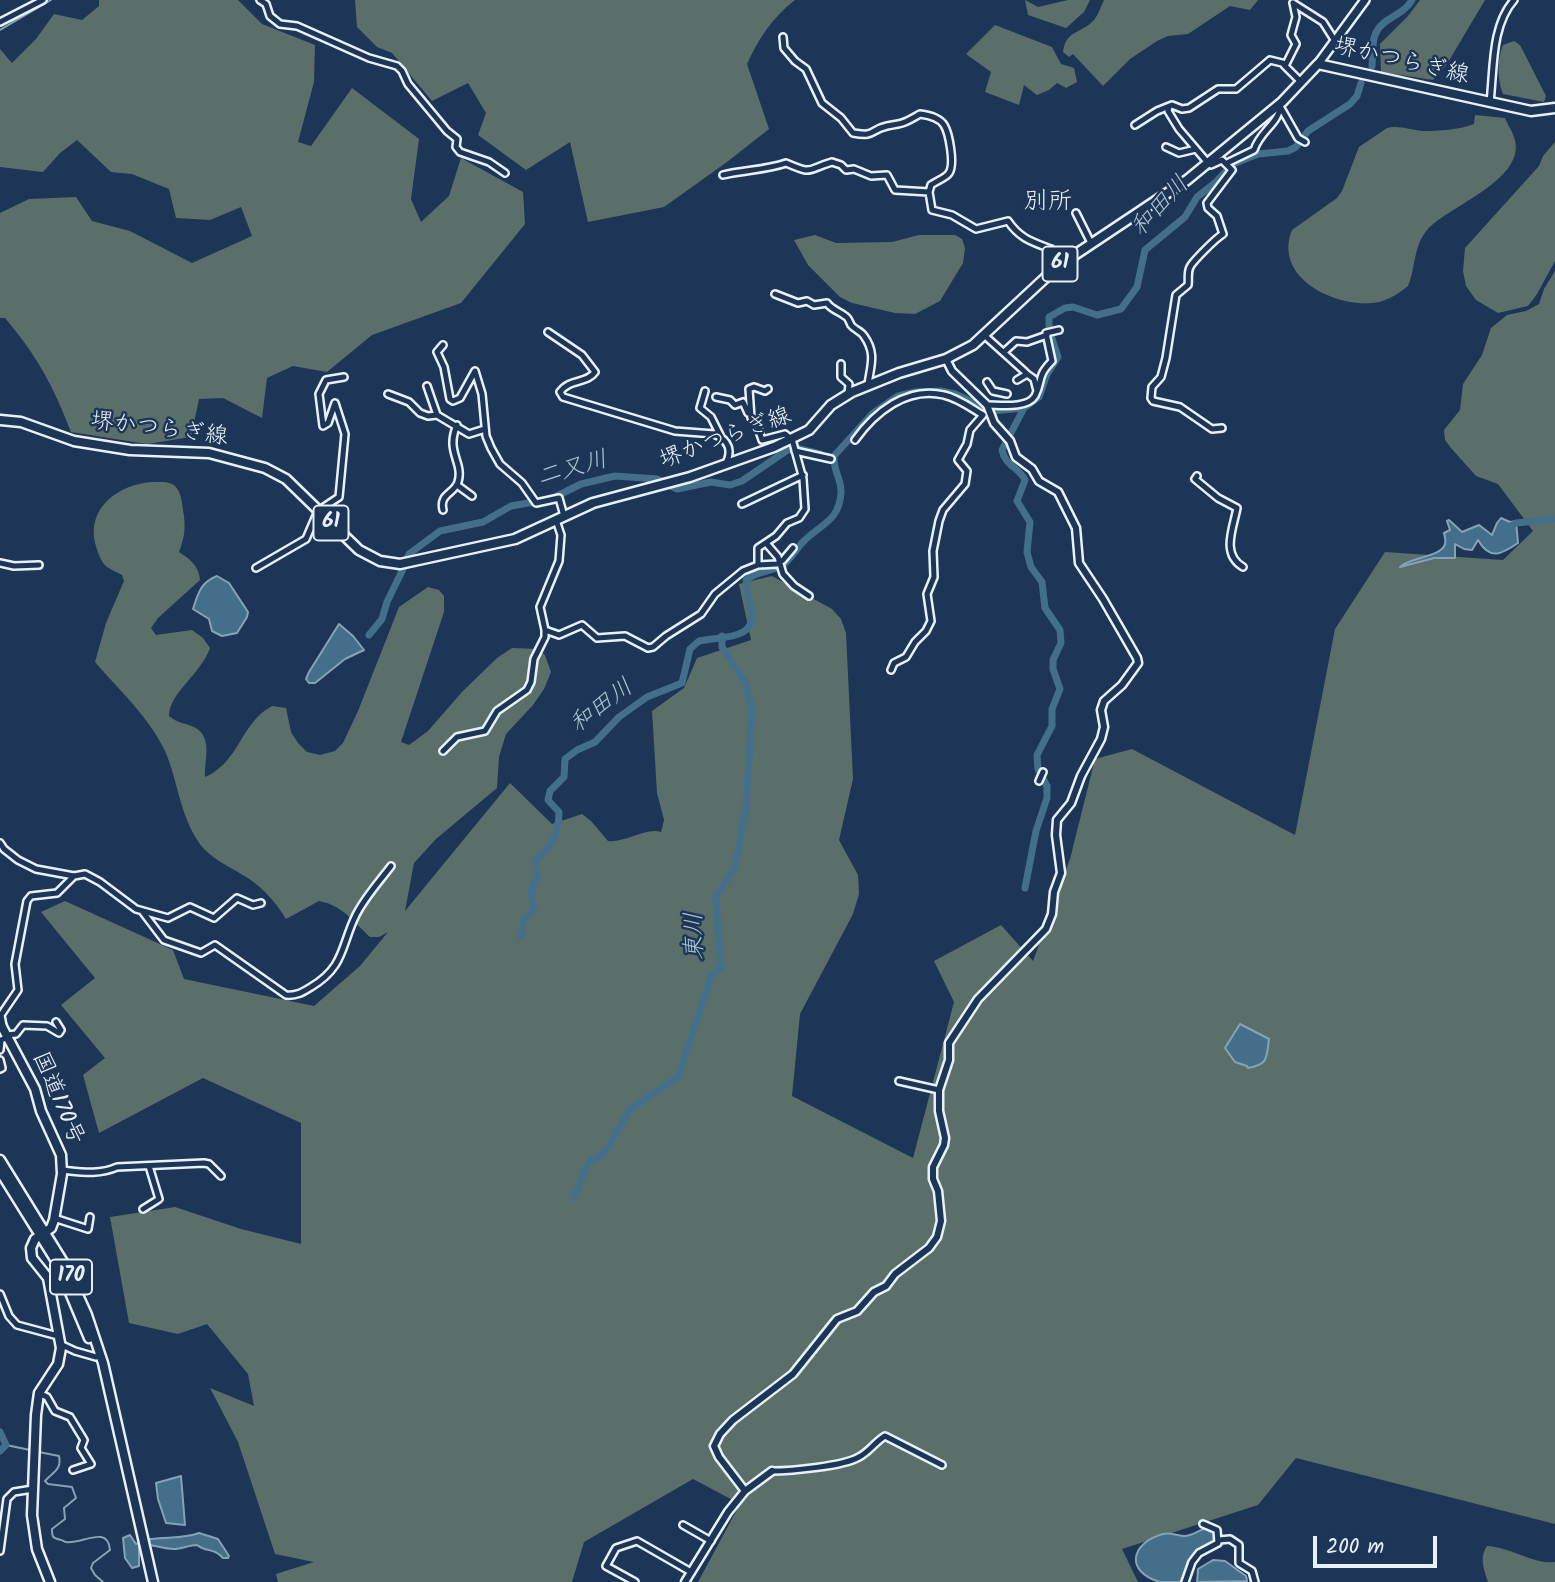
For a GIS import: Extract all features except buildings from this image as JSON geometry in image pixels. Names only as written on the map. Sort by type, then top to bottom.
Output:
[{"type":"main road","points":[[1318,64],[1366,0]]},
{"type":"main road","name":"堺かつらぎ線","points":[[0,420],[21,422],[74,441],[130,450],[191,452],[226,457],[265,468],[286,479],[359,550],[380,561],[400,564],[515,539],[593,503],[725,465],[809,430],[831,405],[848,394],[960,353],[984,335],[1061,264],[1171,192],[1281,105],[1318,64],[1531,111],[1555,108]]},
{"type":"main road","name":"国道170号","points":[[4,1031],[35,1089],[41,1111],[56,1141],[62,1170],[51,1228],[32,1243],[30,1254],[48,1278],[61,1355],[39,1393],[37,1403],[34,1535],[50,1582]]},
{"type":"main road","name":"170","points":[[0,1160],[43,1234],[74,1296],[113,1407]]},
{"type":"main road","name":"170","points":[[0,1171],[4,1185],[63,1262],[87,1315],[103,1363],[153,1582]]},
{"type":"street","points":[[0,22],[43,0]]},
{"type":"street","points":[[260,0],[266,4],[270,16],[280,24],[297,26],[369,58],[397,66],[408,84],[447,131],[457,139],[456,147],[460,152],[488,162],[505,173]]},
{"type":"street","points":[[1490,102],[1498,31],[1503,15],[1514,0]]},
{"type":"street","points":[[1293,1],[1323,22],[1335,41]]},
{"type":"street","points":[[1284,65],[1296,44],[1291,35],[1296,21],[1293,1]]},
{"type":"street","points":[[783,37],[784,48],[806,69],[822,103],[841,118],[853,133],[869,135],[887,126],[903,125],[920,114],[935,117],[944,124],[951,146],[950,171],[931,185],[929,192],[934,211],[952,215],[976,229],[1006,220],[1016,233],[1039,247],[1051,249],[1061,264]]},
{"type":"street","points":[[1135,125],[1172,105],[1186,109],[1218,89],[1236,89],[1270,61],[1284,65],[1302,83]]},
{"type":"street","points":[[1281,105],[1298,138],[1306,142]]},
{"type":"street","points":[[1227,163],[1254,150],[1258,137],[1276,119],[1281,105]]},
{"type":"street","points":[[1168,107],[1179,129],[1208,163],[1211,165],[1219,160],[1227,163],[1232,170],[1206,206],[1217,216],[1223,234],[1193,263],[1188,270],[1188,285],[1176,295],[1161,377],[1150,393],[1153,401],[1180,407],[1212,429],[1222,428]]},
{"type":"street","points":[[1166,147],[1179,153],[1196,149]]},
{"type":"street","points":[[723,175],[744,170],[767,169],[786,163],[795,169],[810,171],[832,162],[846,170],[854,169],[867,176],[887,176],[899,192],[929,192]]},
{"type":"street","points":[[1076,212],[1091,243]]},
{"type":"street","points":[[775,294],[798,303],[827,303],[832,309],[846,316],[869,345],[873,365],[868,385]]},
{"type":"street","points":[[1004,352],[1018,340],[1032,341],[1047,335],[1046,333],[1059,330]]},
{"type":"street","points":[[548,332],[582,355],[595,372],[591,377],[565,385],[560,392],[563,397],[675,430],[720,436]]},
{"type":"street","points":[[984,335],[1034,379],[1037,391]]},
{"type":"street","points":[[946,359],[952,370],[986,404],[1004,406],[1026,402],[1034,397],[1041,373],[1052,361],[1047,335]]},
{"type":"street","points":[[443,345],[437,352],[444,367],[450,399],[457,401],[460,398],[475,370],[482,394],[485,429],[500,464],[522,483],[536,503],[559,498],[561,548],[559,561],[540,607],[545,630],[534,659],[531,682],[527,690],[496,711],[485,730],[457,737],[443,751]]},
{"type":"street","points":[[841,364],[841,377],[849,384],[848,394]]},
{"type":"street","points":[[1017,380],[1027,374]]},
{"type":"street","points":[[256,568],[306,539],[318,510],[340,497],[345,434],[335,404],[328,423],[323,426],[319,394],[326,380],[344,377]]},
{"type":"street","points":[[987,382],[993,391],[1007,394]]},
{"type":"street","points":[[426,386],[438,415]]},
{"type":"street","points":[[751,418],[749,390],[754,387],[765,391],[768,388]]},
{"type":"street","points":[[705,391],[700,408],[711,417],[720,436],[730,447],[731,453],[725,465]]},
{"type":"street","points":[[987,416],[986,404],[993,391]]},
{"type":"street","points":[[388,394],[406,400],[420,413],[438,415],[469,434],[485,429]]},
{"type":"street","points":[[745,1491],[719,1457],[714,1446],[720,1434],[733,1420],[793,1374],[837,1320],[857,1311],[874,1292],[886,1286],[895,1274],[929,1248],[937,1237],[941,1221],[933,1167],[945,1138],[939,1111],[939,1090],[948,1060],[949,1043],[978,999],[1046,929],[1061,873],[1056,835],[1057,820],[1071,803],[1081,776],[1101,739],[1104,727],[1101,710],[1104,701],[1122,685],[1138,663],[1103,599],[1079,563],[1076,528],[1058,492],[1039,481],[1032,469],[1016,457],[1010,441],[987,416],[946,395],[906,396],[897,400],[867,425],[855,440]]},
{"type":"street","points":[[716,397],[730,400],[735,405],[743,402],[756,422],[762,440],[785,434],[792,439],[803,475],[806,503],[802,514],[758,548],[758,565]]},
{"type":"street","points":[[891,670],[894,663],[906,657],[931,621],[927,594],[934,578],[933,551],[939,521],[943,510],[965,484],[967,471],[958,460],[967,444],[970,430],[987,416]]},
{"type":"street","points":[[443,510],[444,497],[457,485],[457,461],[451,444],[457,425]]},
{"type":"street","points":[[795,451],[831,459]]},
{"type":"street","points":[[742,504],[803,475]]},
{"type":"street","points":[[1197,476],[1195,479],[1217,498],[1237,508],[1229,548],[1231,556],[1243,568]]},
{"type":"street","points":[[457,485],[472,496]]},
{"type":"street","points":[[766,543],[776,555],[783,574],[809,596]]},
{"type":"street","points":[[545,630],[558,635],[582,625],[597,638],[625,636],[653,648],[666,636],[701,614],[715,594],[743,571],[758,565],[779,563],[793,548]]},
{"type":"street","points":[[0,563],[14,566],[39,565]]},
{"type":"street","points":[[1039,780],[1043,772]]},
{"type":"street","points":[[0,843],[18,860],[36,869],[74,876],[85,874],[100,882],[127,904],[168,918],[190,907],[215,918],[237,898],[253,905],[261,903]]},
{"type":"street","points":[[142,911],[164,940],[201,953],[215,945],[286,995],[293,995],[318,983],[337,965],[354,918],[368,894],[391,866]]},
{"type":"street","points":[[0,1050],[4,1031],[1,1015],[18,990],[15,964],[27,901],[30,896],[57,893],[74,876]]},
{"type":"street","points":[[4,1031],[16,1034],[23,1025],[47,1026],[59,1033],[61,1030],[56,1022]]},
{"type":"street","points":[[0,1060],[0,1069]]},
{"type":"street","points":[[899,1081],[939,1090]]},
{"type":"street","points":[[62,1170],[92,1173],[106,1172],[117,1167],[204,1163],[209,1164],[221,1177]]},
{"type":"street","points":[[143,1209],[159,1199],[149,1166]]},
{"type":"street","points":[[54,1218],[88,1229],[90,1217]]},
{"type":"street","points":[[0,1294],[9,1316],[17,1325],[60,1340],[75,1351],[96,1357]]},
{"type":"street","points":[[39,1393],[47,1397],[55,1411],[70,1417],[84,1440],[81,1448],[91,1464],[73,1470]]},
{"type":"street","points":[[685,1582],[728,1512],[745,1491],[772,1471],[800,1470],[853,1460],[862,1456],[885,1436],[942,1465]]},
{"type":"street","points":[[0,1551],[7,1499],[14,1492],[33,1489]]},
{"type":"street","points":[[1185,1582],[1192,1562],[1199,1553],[1215,1546],[1219,1540],[1217,1530],[1203,1524]]},
{"type":"street","points":[[683,1525],[711,1541]]},
{"type":"street","points":[[1219,1540],[1230,1539],[1239,1545],[1240,1563],[1252,1571],[1255,1582]]},
{"type":"street","points":[[635,1582],[606,1566],[616,1548],[637,1541],[691,1572]]},
{"type":"green space","points":[[99,0],[238,0],[262,24],[315,45],[314,82],[298,142],[311,146],[352,88],[419,139],[411,199],[421,222],[449,196],[461,158],[523,192],[525,224],[461,303],[372,335],[327,372],[293,366],[267,378],[262,418],[223,398],[199,399],[191,437],[147,444],[71,432],[51,385],[35,358],[5,318],[0,318],[0,213],[29,199],[76,197],[92,221],[130,231],[192,263],[252,236],[241,207],[210,220],[176,218],[169,189],[132,174],[111,172],[77,140],[60,153],[43,172],[0,167],[0,49],[12,63],[36,39],[54,14],[82,20],[99,6]]},
{"type":"green space","points":[[355,0],[795,0],[767,29],[747,64],[769,129],[664,207],[588,222],[570,142],[526,170],[478,135],[486,113],[468,83],[432,101],[392,53],[377,47],[357,27]]},
{"type":"green space","points":[[1025,0],[1038,7],[1068,0],[1090,0],[1084,12],[1066,28],[1028,15]]},
{"type":"green space","points":[[1104,0],[1258,0],[1250,10],[1230,6],[1188,34],[1168,36],[1157,41],[1130,59],[1103,86],[1073,54],[1069,57],[1063,52],[1070,36],[1095,19]]},
{"type":"green space","points":[[1420,0],[1485,0],[1447,64],[1433,80],[1381,72],[1380,44]]},
{"type":"green space","points":[[995,25],[1052,47],[1061,64],[1074,68],[1077,82],[1066,88],[1057,83],[1037,95],[1024,85],[1019,105],[985,92],[991,72],[966,54]]},
{"type":"green space","points":[[1514,41],[1520,45],[1546,96],[1544,102],[1503,94],[1499,76],[1500,57],[1503,45]]},
{"type":"green space","points":[[1475,115],[1505,118],[1514,137],[1515,152],[1510,166],[1499,179],[1427,230],[1419,243],[1408,286],[1383,301],[1363,303],[1329,296],[1300,276],[1292,263],[1288,247],[1292,230],[1337,198],[1359,147],[1387,128],[1400,127],[1422,131],[1455,129],[1474,124]]},
{"type":"green space","points":[[1555,142],[1555,261],[1528,306],[1498,313],[1476,300],[1466,286],[1463,271],[1465,248],[1539,166],[1543,156]]},
{"type":"green space","points":[[815,235],[836,243],[892,242],[919,235],[955,235],[962,239],[965,248],[963,263],[940,301],[915,314],[895,313],[852,303],[840,297],[808,265],[794,240]]},
{"type":"green space","points":[[1555,271],[1555,1524],[1296,1458],[1258,1505],[1122,1549],[1138,1582],[698,1582],[740,1504],[693,1479],[584,1542],[572,1582],[278,1582],[276,1574],[314,1562],[275,1554],[238,1442],[210,1388],[254,1406],[248,1374],[207,1324],[178,1334],[129,1323],[110,1217],[175,1207],[241,1229],[301,1244],[301,1123],[203,1078],[99,1133],[83,1075],[105,1058],[61,1005],[95,978],[41,912],[65,901],[173,950],[184,979],[314,1006],[360,966],[388,932],[379,937],[370,937],[341,910],[319,901],[286,919],[261,888],[213,857],[197,839],[185,815],[165,751],[142,715],[95,662],[106,623],[124,581],[122,575],[103,563],[95,543],[96,519],[108,500],[128,487],[153,482],[172,484],[180,493],[185,526],[179,552],[193,563],[200,580],[158,618],[151,628],[156,635],[192,630],[203,638],[210,648],[200,666],[174,699],[169,716],[196,728],[204,738],[205,777],[226,762],[253,722],[272,706],[286,708],[291,732],[307,752],[320,755],[335,751],[343,743],[358,711],[399,607],[428,587],[439,590],[444,596],[444,612],[401,742],[409,745],[428,731],[462,692],[497,658],[512,648],[538,649],[545,655],[551,672],[533,705],[506,734],[499,757],[497,788],[436,839],[414,863],[405,911],[510,783],[552,824],[582,814],[608,841],[661,832],[664,820],[657,793],[652,711],[684,688],[697,658],[751,640],[739,584],[772,576],[832,609],[841,619],[846,633],[853,779],[839,840],[858,875],[859,894],[853,914],[800,1014],[792,1096],[913,1158],[954,1002],[934,961],[1001,925],[1033,961],[1070,859],[1095,759],[1132,749],[1295,835],[1335,629],[1385,552],[1503,560],[1533,531],[1498,484],[1476,476],[1451,448],[1445,440],[1444,430],[1460,410],[1463,384],[1482,355],[1491,328],[1507,315],[1526,311],[1539,304]]},
{"type":"green space","points":[[1487,1546],[1505,1549],[1539,1561],[1555,1562],[1555,1582],[1488,1582],[1483,1559]]},
{"type":"water","points":[[1501,518],[1510,522],[1516,521],[1518,543],[1507,550],[1492,553],[1478,540],[1472,550],[1455,544],[1455,558],[1434,558],[1400,567],[1438,552],[1445,543],[1444,533],[1450,530],[1449,520],[1462,532],[1479,525],[1492,535]]},
{"type":"water","points":[[217,576],[229,583],[248,612],[237,633],[222,636],[212,631],[209,619],[193,609],[204,585]]},
{"type":"water","points":[[339,624],[364,650],[345,659],[315,683],[309,683],[306,679],[309,672]]},
{"type":"water","points":[[1240,1024],[1269,1039],[1267,1055],[1263,1062],[1248,1068],[1235,1062],[1225,1048]]},
{"type":"water","points":[[181,1476],[185,1525],[166,1523],[156,1483]]},
{"type":"water","points":[[1205,1528],[1215,1532],[1216,1541],[1194,1557],[1182,1582],[1160,1582],[1141,1572],[1136,1558],[1138,1551],[1152,1538],[1166,1534],[1187,1536]]},
{"type":"water","points":[[199,1533],[218,1539],[228,1558],[197,1545],[174,1549],[149,1545],[139,1547],[139,1566],[132,1568],[125,1558],[123,1538],[130,1535],[136,1544],[150,1539]]},
{"type":"water","points":[[1213,1560],[1225,1561],[1246,1576],[1247,1581],[1197,1582],[1198,1569]]},
{"type":"waterway","points":[[0,30],[51,0]]},
{"type":"waterway","name":"和田川","points":[[1372,66],[1373,43],[1380,26],[1404,10],[1412,0]]},
{"type":"waterway","name":"和田川","points":[[521,937],[524,920],[534,909],[531,892],[537,878],[536,861],[550,844],[558,826],[559,812],[548,800],[550,791],[564,777],[565,759],[595,742],[619,717],[647,697],[682,683],[690,649],[699,641],[744,632],[752,619],[746,580],[784,564],[809,536],[833,517],[841,493],[834,456],[872,414],[898,396],[915,392],[941,391],[955,394],[992,411],[1024,408],[1039,397],[1047,374],[1058,357],[1049,329],[1049,317],[1065,308],[1073,307],[1097,315],[1121,309],[1137,287],[1145,250],[1185,217],[1197,197],[1233,164],[1258,154],[1288,151],[1296,147],[1308,131],[1350,104],[1357,96],[1361,83]]},
{"type":"waterway","points":[[1024,408],[1002,450],[1006,460],[1025,480],[1017,501],[1030,522],[1027,552],[1031,567],[1042,582],[1045,608],[1060,630],[1061,643],[1053,660],[1053,669],[1060,689],[1052,709],[1052,726],[1037,755],[1038,769],[1047,786],[1047,798],[1036,831],[1025,888]]},
{"type":"waterway","name":"二又川","points":[[551,499],[581,484],[615,476],[657,479],[677,489],[711,482],[730,485],[742,481],[792,447],[820,454]]},
{"type":"waterway","name":"二又川","points":[[406,560],[409,554],[440,531],[483,522],[511,506],[540,501]]},
{"type":"waterway","points":[[1509,527],[1516,523],[1555,519]]},
{"type":"waterway","name":"二又川","points":[[369,635],[382,619],[404,567]]},
{"type":"waterway","name":"東川","points":[[574,1198],[588,1163],[605,1152],[630,1109],[678,1077],[712,974],[721,969],[716,896],[735,868],[746,808],[752,710],[745,682],[722,647],[722,636]]},
{"type":"waterway","points":[[0,1432],[6,1445],[0,1451]]},
{"type":"waterway","points":[[6,1445],[30,1450]]},
{"type":"waterway","points":[[39,1452],[59,1456],[58,1468],[45,1481],[48,1484],[72,1487],[76,1498],[64,1508],[65,1519],[52,1529],[53,1536],[66,1542],[93,1537],[104,1538],[110,1550],[93,1563],[91,1568],[103,1582]]},
{"type":"district","name":"別所","points":[[1048,204]]}]
